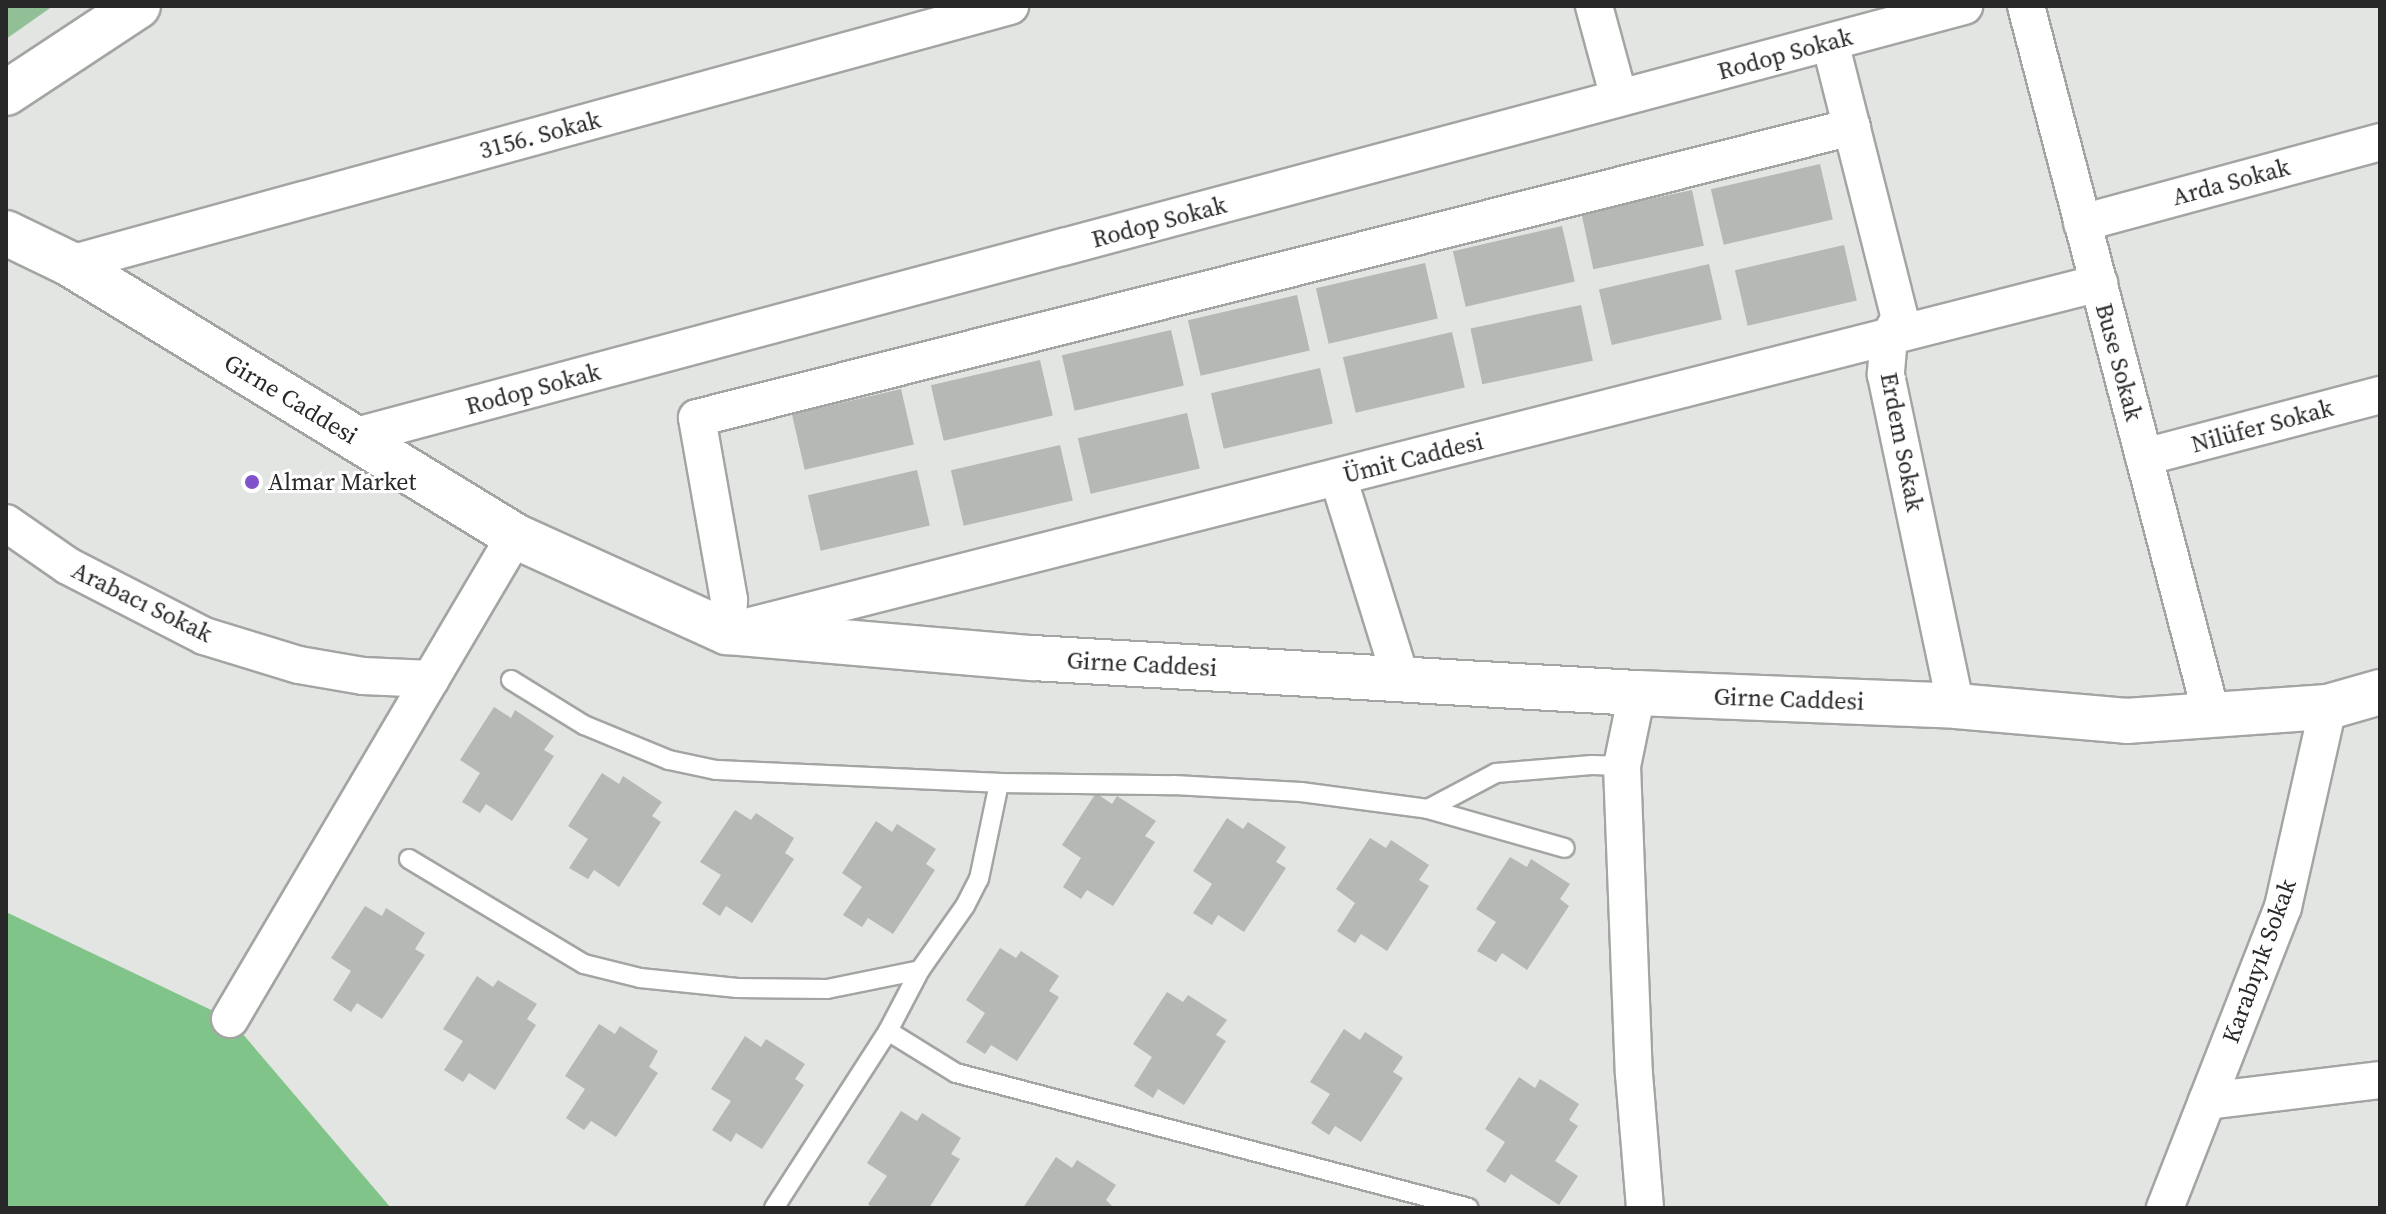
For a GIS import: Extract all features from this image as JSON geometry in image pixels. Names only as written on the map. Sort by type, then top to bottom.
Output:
[{"type":"street","points":[[6,93],[138,6]]},
{"type":"street","name":"3156. Sokak","points":[[70,264],[1010,6]]},
{"type":"street","points":[[1594,6],[1619,98]]},
{"type":"street","name":"Rodop Sokak","points":[[353,437],[1964,6]]},
{"type":"street","name":"Buse Sokak","points":[[2026,6],[2212,717]]},
{"type":"street","name":"Erdem Sokak","points":[[1830,42],[1900,318],[1889,337],[1886,375],[1956,706]]},
{"type":"street","points":[[727,632],[729,600],[697,418],[1852,127]]},
{"type":"street","name":"Arda Sokak","points":[[2082,223],[2380,142]]},
{"type":"street","name":"Girne Caddesi","points":[[6,233],[70,264],[515,536],[727,632],[1033,658],[1637,693],[1956,706],[2126,721],[2328,707],[2380,692]]},
{"type":"street","name":"Ümit Caddesi","points":[[727,632],[2099,283]]},
{"type":"street","name":"Nilüfer Sokak","points":[[2144,457],[2380,395]]},
{"type":"street","points":[[1338,477],[1401,679]]},
{"type":"street","name":"Arabacı Sokak","points":[[6,523],[68,566],[204,636],[299,665],[363,676],[431,679]]},
{"type":"street","points":[[230,1019],[515,536]]},
{"type":"street","points":[[1637,693],[1622,766],[1634,1074],[1645,1208]]},
{"type":"street","name":"Karabıyık Sokak","points":[[2165,1208],[2283,907],[2328,707]]},
{"type":"street","points":[[2207,1101],[2380,1080]]},
{"type":"lane","points":[[511,680],[584,725],[669,760],[716,770],[999,783],[1174,785],[1285,791],[1428,809],[1565,848]]},
{"type":"lane","points":[[1428,809],[1496,773],[1592,765],[1622,766]]},
{"type":"lane","points":[[774,1208],[888,1031],[920,970],[965,906],[979,879],[999,783]]},
{"type":"lane","points":[[409,859],[584,964],[640,978],[737,988],[827,989],[920,970]]},
{"type":"lane","points":[[888,1031],[956,1073],[1469,1208]]},
{"type":"green space","points":[[6,6],[53,6],[6,39]]},
{"type":"green space","points":[[6,912],[230,1019],[391,1208],[6,1208]]},
{"type":"building","points":[[1820,164],[1833,220],[1724,245],[1711,189]]},
{"type":"building","points":[[1692,190],[1704,246],[1593,269],[1581,213]]},
{"type":"building","points":[[1562,226],[1575,282],[1466,307],[1453,251]]},
{"type":"building","points":[[1844,245],[1857,301],[1748,326],[1735,270]]},
{"type":"building","points":[[1425,263],[1438,319],[1329,344],[1316,288]]},
{"type":"building","points":[[1709,264],[1722,320],[1612,345],[1599,289]]},
{"type":"building","points":[[1297,295],[1310,351],[1201,376],[1188,320]]},
{"type":"building","points":[[1581,305],[1593,361],[1482,384],[1470,328]]},
{"type":"building","points":[[1171,330],[1184,386],[1075,411],[1062,355]]},
{"type":"building","points":[[1452,332],[1465,388],[1356,413],[1343,357]]},
{"type":"building","points":[[1040,360],[1053,416],[944,441],[931,385]]},
{"type":"building","points":[[1320,368],[1333,424],[1224,449],[1211,393]]},
{"type":"building","points":[[901,389],[914,445],[805,470],[792,414]]},
{"type":"building","points":[[1187,413],[1200,469],[1091,494],[1078,438]]},
{"type":"building","points":[[1060,445],[1073,501],[964,526],[951,470]]},
{"type":"building","points":[[917,470],[930,526],[821,551],[808,495]]},
{"type":"building","points":[[494,707],[511,718],[515,710],[554,736],[544,750],[554,756],[512,821],[486,804],[480,813],[462,802],[480,773],[460,760]]},
{"type":"building","points":[[602,773],[619,784],[623,776],[662,802],[652,816],[661,822],[619,887],[594,870],[588,879],[569,868],[588,839],[568,826]]},
{"type":"building","points":[[1096,793],[1112,804],[1117,796],[1156,821],[1145,836],[1155,842],[1113,906],[1087,890],[1081,899],[1063,887],[1081,858],[1062,845]]},
{"type":"building","points":[[735,810],[751,820],[756,813],[794,838],[785,853],[794,859],[752,923],[726,906],[720,916],[702,904],[721,875],[700,862]]},
{"type":"building","points":[[1227,818],[1243,829],[1248,822],[1286,847],[1276,862],[1286,868],[1244,932],[1218,915],[1212,925],[1193,913],[1212,884],[1193,871]]},
{"type":"building","points":[[876,821],[892,832],[897,824],[936,849],[926,864],[935,870],[893,934],[868,918],[862,927],[843,915],[862,887],[842,873]]},
{"type":"building","points":[[1370,838],[1386,848],[1391,840],[1429,865],[1419,880],[1429,886],[1387,951],[1361,934],[1355,943],[1337,931],[1355,903],[1336,889]]},
{"type":"building","points":[[1510,857],[1527,867],[1531,859],[1570,884],[1560,899],[1569,906],[1527,970],[1502,953],[1496,962],[1477,951],[1496,922],[1476,909]]},
{"type":"building","points":[[365,906],[382,916],[386,908],[425,933],[415,949],[425,955],[382,1019],[357,1003],[351,1012],[333,1000],[351,971],[331,958]]},
{"type":"building","points":[[1000,948],[1016,958],[1021,951],[1059,976],[1049,991],[1059,997],[1017,1061],[991,1045],[985,1054],[966,1042],[985,1013],[966,1000]]},
{"type":"building","points":[[477,976],[493,987],[498,980],[537,1004],[527,1019],[536,1025],[495,1090],[469,1073],[463,1082],[444,1070],[463,1041],[443,1029]]},
{"type":"building","points":[[1167,992],[1183,1002],[1188,995],[1227,1020],[1216,1035],[1226,1041],[1184,1105],[1158,1089],[1153,1098],[1134,1086],[1152,1057],[1133,1044]]},
{"type":"building","points":[[599,1024],[615,1034],[620,1026],[658,1051],[649,1067],[658,1073],[616,1137],[591,1121],[584,1130],[566,1118],[585,1089],[565,1076]]},
{"type":"building","points":[[1344,1029],[1360,1040],[1365,1032],[1403,1057],[1393,1072],[1403,1078],[1361,1142],[1335,1126],[1329,1135],[1311,1123],[1330,1094],[1310,1082]]},
{"type":"building","points":[[745,1036],[761,1047],[766,1039],[805,1064],[795,1079],[804,1085],[762,1149],[736,1133],[731,1142],[712,1130],[731,1101],[711,1089]]},
{"type":"building","points":[[1519,1077],[1535,1088],[1540,1079],[1579,1104],[1569,1120],[1578,1126],[1555,1161],[1578,1176],[1559,1205],[1511,1174],[1505,1183],[1486,1171],[1505,1142],[1485,1129]]},
{"type":"building","points":[[901,1111],[917,1121],[922,1113],[961,1138],[951,1154],[960,1159],[929,1208],[873,1208],[868,1204],[887,1176],[867,1163]]},
{"type":"building","points":[[1056,1157],[1072,1168],[1077,1160],[1116,1185],[1106,1200],[1114,1208],[1023,1208]]},
{"type":"place","name":"Almar Market","points":[[252,482]]}]
